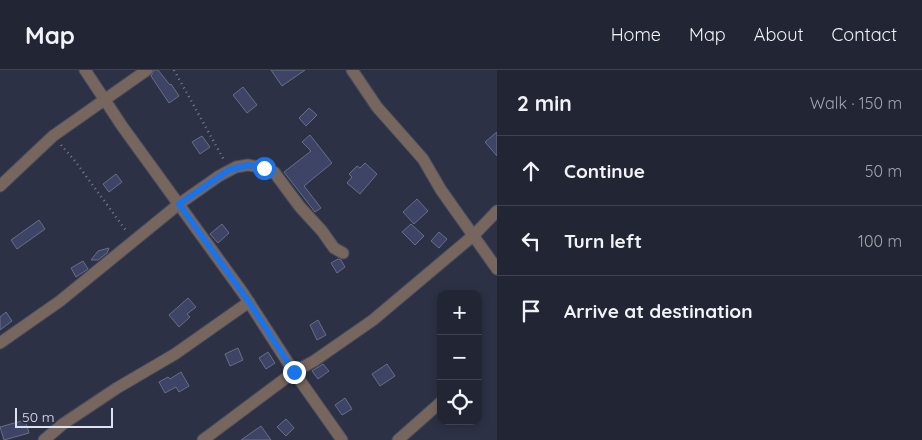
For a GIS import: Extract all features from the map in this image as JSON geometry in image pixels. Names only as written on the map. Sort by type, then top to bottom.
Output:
[{"type":"street","points":[[85,70],[122,126],[249,302],[294,372],[342,440]]},
{"type":"street","points":[[0,186],[53,136],[147,70]]},
{"type":"street","points":[[352,70],[377,107],[423,159],[441,190],[497,269]]},
{"type":"street","points":[[0,343],[60,301],[179,204],[229,170],[248,165],[274,172],[334,248],[343,253]]},
{"type":"street","points":[[203,440],[294,372],[314,361],[374,320],[474,235],[497,211]]},
{"type":"street","points":[[44,440],[63,424],[117,388],[175,354],[249,302]]},
{"type":"street","points":[[398,440],[437,406]]},
{"type":"path","points":[[174,70],[229,170]]},
{"type":"path","points":[[53,136],[75,160],[134,241]]},
{"type":"building","points":[[154,70],[158,70],[179,96],[169,103],[151,76]]},
{"type":"building","points":[[271,70],[305,70],[282,86]]},
{"type":"building","points":[[243,87],[257,105],[247,113],[233,95]]},
{"type":"building","points":[[309,108],[317,115],[306,126],[299,118]]},
{"type":"building","points":[[497,132],[497,156],[485,142]]},
{"type":"building","points":[[310,135],[332,163],[304,186],[321,208],[315,212],[284,172],[311,151],[302,142]]},
{"type":"building","points":[[202,136],[210,147],[200,154],[192,142]]},
{"type":"building","points":[[365,163],[377,174],[360,194],[347,183],[352,177],[349,174],[357,166],[360,168]]},
{"type":"building","points":[[116,174],[122,182],[109,192],[103,184]]},
{"type":"building","points":[[417,199],[428,211],[414,224],[403,212]]},
{"type":"building","points":[[39,220],[45,229],[17,249],[11,240]]},
{"type":"building","points":[[222,224],[229,233],[218,243],[210,234]]},
{"type":"building","points":[[411,224],[424,236],[415,245],[402,232]]},
{"type":"building","points":[[439,232],[447,239],[439,248],[431,241]]},
{"type":"building","points":[[109,248],[107,253],[98,260],[91,260],[98,251]]},
{"type":"building","points":[[338,259],[341,260],[345,267],[337,273],[331,263]]},
{"type":"building","points":[[83,261],[88,269],[76,277],[71,268]]},
{"type":"building","points":[[188,298],[196,307],[187,314],[190,317],[179,327],[169,315]]},
{"type":"building","points":[[6,312],[12,321],[0,330],[0,317]]},
{"type":"building","points":[[318,320],[326,335],[317,340],[310,325]]},
{"type":"building","points":[[238,348],[243,360],[230,366],[225,354]]},
{"type":"building","points":[[268,352],[275,363],[266,369],[259,358]]},
{"type":"building","points":[[323,364],[329,371],[318,379],[312,371]]},
{"type":"building","points":[[387,364],[395,376],[380,386],[372,374]]},
{"type":"building","points":[[181,372],[189,386],[179,392],[176,387],[165,393],[159,382],[168,377],[170,379]]},
{"type":"building","points":[[345,398],[352,409],[342,415],[335,405]]},
{"type":"building","points":[[286,419],[294,428],[286,436],[277,427]]},
{"type":"building","points":[[25,420],[29,433],[4,440],[0,427]]},
{"type":"building","points":[[261,426],[271,440],[241,440]]},
{"type":"route","points":[[264,168],[248,165],[229,170],[179,204],[249,302],[294,372]]}]
